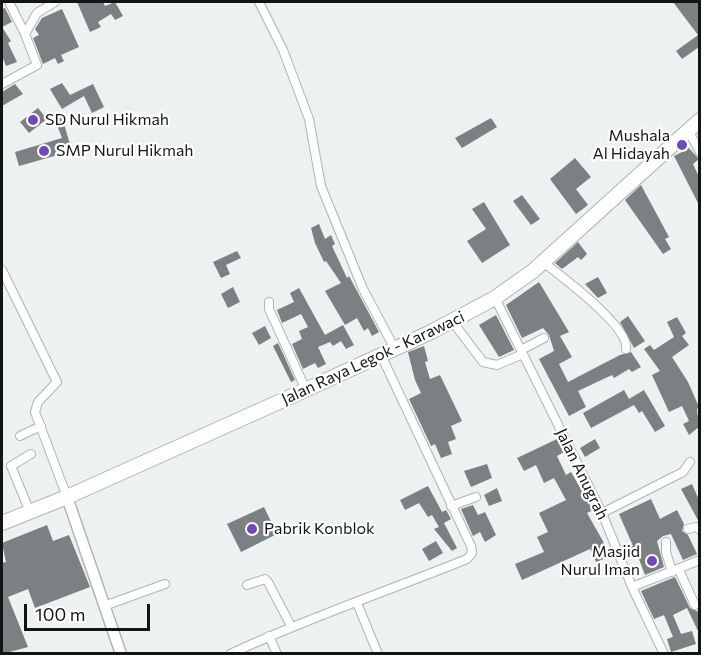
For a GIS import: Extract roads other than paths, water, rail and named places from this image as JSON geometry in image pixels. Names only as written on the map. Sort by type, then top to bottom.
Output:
[{"type":"main road","name":"Jalan Raya Legok - Karawaci","points":[[2,523],[67,497],[306,390],[395,349],[495,298],[543,262],[699,120]]},
{"type":"street","points":[[2,84],[37,65],[9,2]]},
{"type":"street","points":[[25,34],[37,13],[55,2]]},
{"type":"street","points":[[258,2],[283,50],[309,119],[321,186],[363,289],[395,349]]},
{"type":"street","points":[[688,130],[699,152]]},
{"type":"street","points":[[543,262],[602,309],[625,340],[626,349]]},
{"type":"street","points":[[2,270],[57,382],[35,407],[121,654]]},
{"type":"street","name":"Jalan Anugrah","points":[[495,298],[602,513],[632,587],[664,654]]},
{"type":"street","points":[[268,302],[306,390]]},
{"type":"street","points":[[452,321],[483,362],[497,365],[544,338]]},
{"type":"street","points":[[230,654],[291,626],[357,603],[466,559],[471,553],[471,546],[381,355]]},
{"type":"street","points":[[20,436],[41,426]]},
{"type":"street","points":[[30,512],[11,466],[31,454]]},
{"type":"street","points":[[602,513],[683,472],[690,462]]},
{"type":"street","points":[[451,506],[476,497]]},
{"type":"street","points":[[688,529],[696,527],[699,530]]},
{"type":"street","points":[[666,542],[667,557],[695,605]]},
{"type":"street","points":[[632,587],[699,560]]},
{"type":"street","points":[[247,585],[265,579],[291,626]]},
{"type":"street","points":[[104,606],[165,584]]},
{"type":"street","points":[[357,603],[378,654]]},
{"type":"street","points":[[268,636],[277,654]]},
{"type":"place","name":"SD Nurul Hikmah","points":[[33,120]]},
{"type":"place","name":"Mushala Al Hidayah","points":[[682,145]]},
{"type":"place","name":"SMP Nurul Hikmah","points":[[44,151]]},
{"type":"place","name":"Pabrik Konblok","points":[[252,529]]},
{"type":"place","name":"Masjid Nurul Iman","points":[[652,561]]}]
